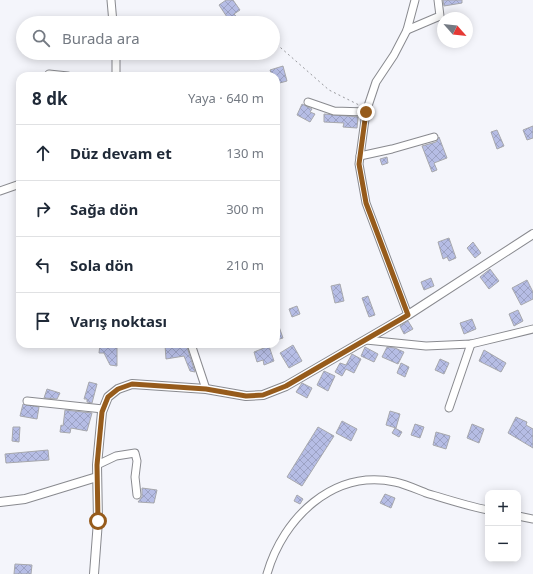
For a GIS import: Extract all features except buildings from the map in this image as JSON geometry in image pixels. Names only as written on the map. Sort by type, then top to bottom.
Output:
[{"type":"street","points":[[111,0],[112,16]]},
{"type":"street","points":[[408,315],[366,203],[359,164],[367,110],[376,82],[394,55],[407,30],[415,0]]},
{"type":"street","points":[[407,30],[440,16],[438,0]]},
{"type":"street","points":[[116,60],[116,72]]},
{"type":"street","points":[[308,102],[334,111],[367,110]]},
{"type":"street","points":[[360,156],[434,137]]},
{"type":"street","points":[[0,191],[16,185]]},
{"type":"street","points":[[94,574],[98,521],[97,465],[103,409],[108,397],[118,389],[132,384],[206,389],[246,396],[263,395],[286,386],[408,315],[533,234]]},
{"type":"street","points":[[366,340],[426,346],[471,344],[533,329]]},
{"type":"street","points":[[449,408],[471,344]]},
{"type":"street","points":[[192,348],[206,389]]},
{"type":"street","points":[[27,401],[103,409]]},
{"type":"street","points":[[97,465],[116,456],[135,453],[137,461],[135,477],[137,495]]},
{"type":"street","points":[[0,502],[25,499],[97,477]]},
{"type":"street","points":[[267,574],[280,542],[294,520],[310,504],[339,488],[360,480],[377,479],[396,482],[485,509]]},
{"type":"street","points":[[521,517],[533,519]]},
{"type":"path","points":[[280,47],[329,90],[367,110]]},
{"type":"route","points":[[98,521],[97,465],[102,412],[108,397],[118,389],[132,384],[206,389],[246,396],[263,395],[286,386],[408,315],[366,203],[359,164],[366,112]]}]
